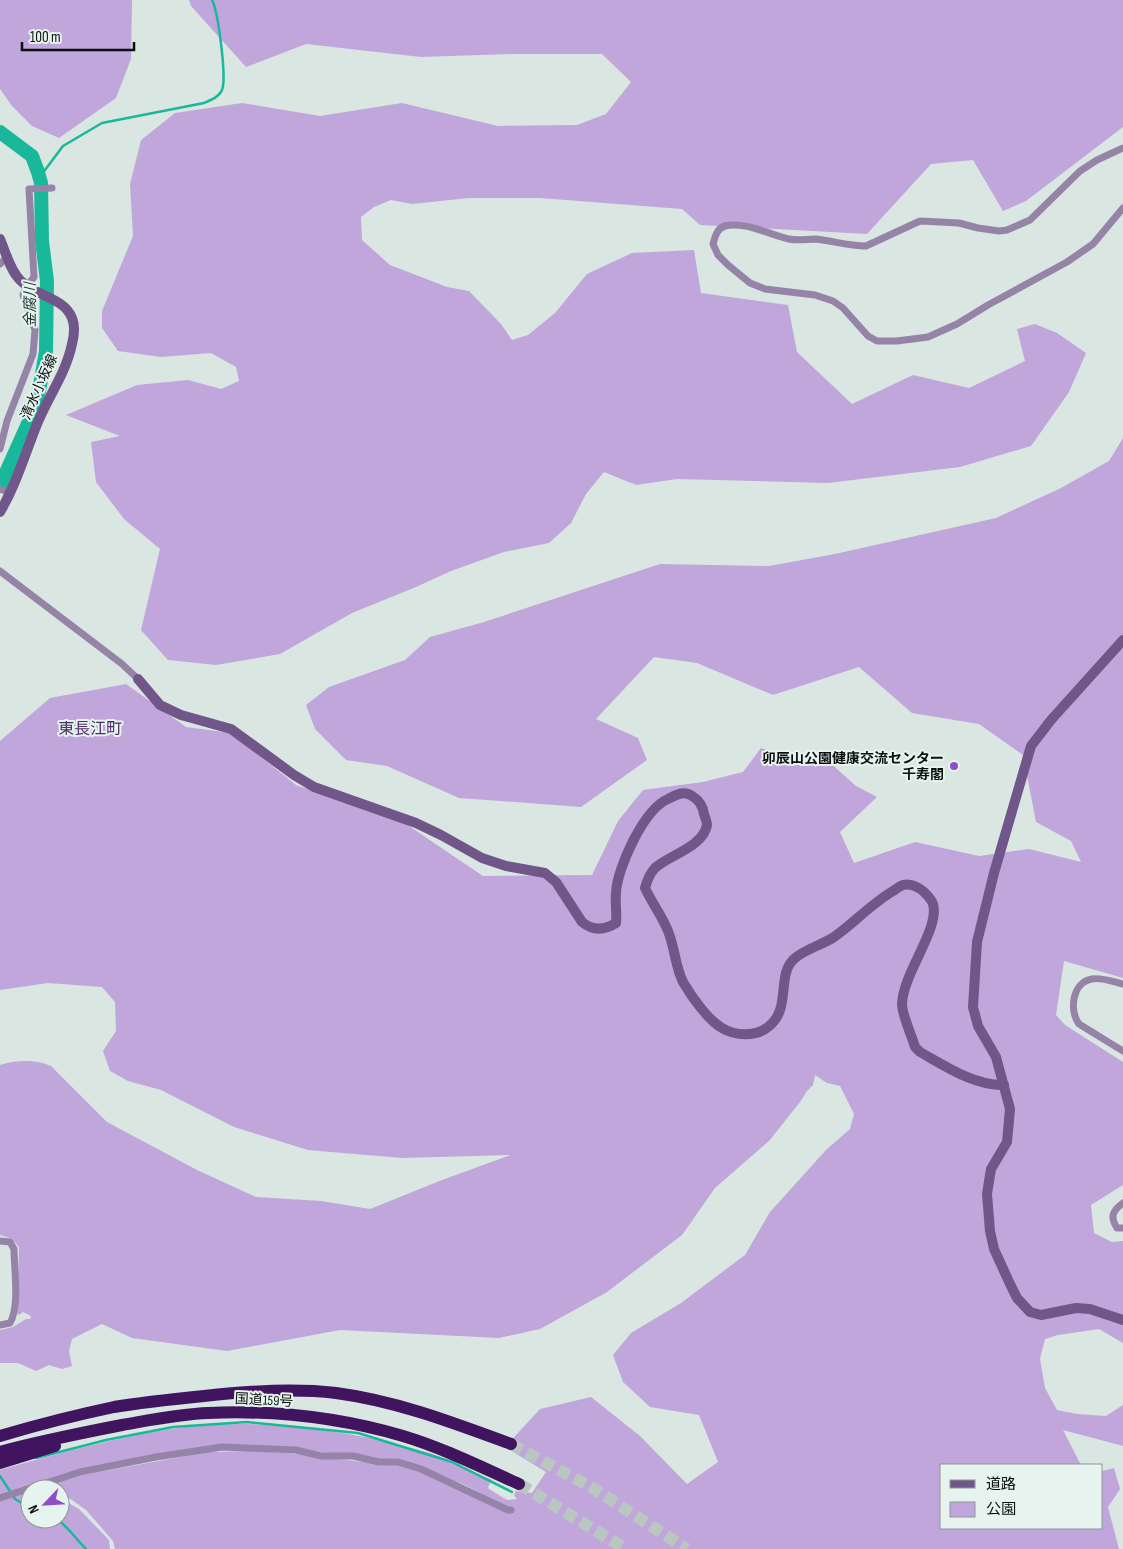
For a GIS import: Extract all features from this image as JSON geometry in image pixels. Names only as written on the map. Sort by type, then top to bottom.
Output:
[{"type":"highway","name":"国道159号","points":[[0,1436],[113,1408],[156,1401],[256,1391],[336,1393],[385,1402],[435,1416],[511,1444]]},
{"type":"highway","name":"国道159号","points":[[0,1452],[79,1433],[164,1417],[208,1413],[282,1415],[325,1420],[404,1436],[459,1456],[519,1484]]},
{"type":"highway","points":[[0,1430],[81,1415]]},
{"type":"highway","points":[[0,1463],[164,1417]]},
{"type":"street","points":[[1123,148],[1096,160],[1075,176],[1030,220],[1007,230],[999,231],[959,223],[920,221],[866,246],[857,246],[819,240],[791,240],[742,226],[726,226],[720,228],[716,233],[713,244],[723,260],[750,283],[765,289],[815,295],[833,301],[843,308],[868,336],[877,341],[897,341],[928,337],[957,324],[1067,262],[1093,244],[1123,208]]},
{"type":"street","points":[[0,449],[7,421],[33,354],[35,330],[23,296],[34,277],[29,189],[52,188]]},
{"type":"street","name":"清水小坂線","points":[[0,240],[14,273],[29,287],[58,302],[72,317],[74,330],[64,372],[54,387],[37,423],[0,512]]},
{"type":"street","points":[[0,264],[4,253]]},
{"type":"street","points":[[0,489],[8,495]]},
{"type":"street","points":[[0,571],[122,664],[160,704],[181,715],[231,729],[294,775],[314,787],[416,823],[482,858],[506,866],[545,873],[556,882],[582,922],[587,926],[607,928],[616,923],[618,881],[629,847],[643,823],[664,800],[681,793],[688,794],[697,799],[703,808],[707,825],[699,839],[690,847],[654,868],[645,888],[669,933],[675,960],[683,982],[705,1013],[722,1028],[734,1033],[754,1035],[769,1027],[781,1012],[786,968],[794,958],[831,939],[882,898],[904,885],[912,885],[926,894],[933,903],[933,919],[904,990],[902,1006],[915,1047],[920,1052],[991,1086],[1004,1085]]},
{"type":"street","points":[[1123,640],[1030,746],[994,873],[977,942],[973,1007],[978,1026],[996,1057],[1010,1109],[1007,1142],[991,1169],[988,1194],[990,1231],[994,1249],[1010,1284],[1018,1298],[1030,1312],[1041,1315],[1076,1308],[1090,1309],[1123,1320]]},
{"type":"street","points":[[1123,984],[1097,978],[1089,979],[1074,994],[1073,1003],[1074,1018],[1079,1024],[1123,1051]]},
{"type":"street","points":[[1123,1203],[1113,1212],[1112,1219],[1117,1228],[1123,1228]]},
{"type":"street","points":[[0,1241],[10,1242],[14,1249],[15,1304],[14,1316],[10,1323],[0,1325]]},
{"type":"street","points":[[0,1498],[80,1472],[156,1457],[222,1447],[296,1450],[321,1456],[353,1456],[379,1462],[403,1463],[421,1469],[511,1510]]},
{"type":"green space","points":[[0,0],[132,0],[131,59],[116,98],[59,138],[32,126],[12,106],[0,89]]},
{"type":"green space","points":[[189,0],[1123,0],[1123,127],[1026,201],[1003,211],[973,160],[931,164],[867,234],[700,225],[682,209],[540,198],[469,198],[412,204],[391,200],[374,207],[361,217],[362,240],[390,265],[447,287],[469,291],[501,324],[512,340],[528,335],[555,313],[587,274],[632,253],[694,250],[701,293],[788,305],[797,352],[852,404],[913,375],[969,388],[1025,361],[1017,329],[1035,324],[1057,333],[1086,353],[1069,392],[1031,446],[960,467],[828,483],[677,479],[636,485],[604,472],[586,494],[571,523],[549,543],[504,552],[451,571],[352,613],[280,654],[216,665],[168,660],[141,630],[160,549],[124,519],[96,482],[91,442],[120,436],[66,415],[137,385],[188,380],[221,389],[239,381],[236,367],[211,353],[161,357],[118,351],[102,328],[102,311],[133,236],[130,184],[141,140],[175,113],[242,103],[320,116],[402,103],[498,126],[577,125],[606,114],[631,82],[602,54],[421,57],[306,44],[246,67],[191,6]]},
{"type":"green space","points":[[1123,438],[1123,978],[1064,961],[1056,1015],[1065,1025],[1123,1062],[1123,1185],[1091,1205],[1094,1233],[1112,1242],[1123,1241],[1123,1343],[1099,1329],[1058,1335],[1045,1339],[1040,1359],[1045,1388],[1057,1410],[1077,1414],[1106,1416],[1123,1405],[1123,1446],[1063,1430],[1080,1464],[940,1464],[940,1529],[1103,1529],[1103,1471],[1114,1468],[1120,1489],[1108,1507],[1119,1549],[115,1549],[113,1541],[86,1510],[70,1499],[70,1479],[67,1479],[77,1476],[207,1452],[255,1451],[405,1465],[509,1508],[465,1485],[413,1465],[305,1450],[241,1446],[144,1456],[59,1479],[20,1479],[20,1490],[0,1495],[0,1470],[92,1445],[161,1430],[243,1424],[274,1425],[335,1432],[365,1437],[422,1451],[449,1460],[492,1480],[488,1487],[489,1489],[507,1500],[517,1499],[514,1495],[516,1491],[532,1493],[546,1472],[505,1447],[540,1409],[591,1397],[640,1436],[687,1484],[718,1462],[699,1415],[650,1407],[623,1382],[613,1355],[631,1333],[681,1303],[745,1255],[770,1212],[826,1150],[850,1129],[854,1114],[840,1086],[827,1083],[815,1075],[813,1085],[769,1141],[715,1188],[682,1235],[607,1292],[540,1329],[499,1338],[340,1330],[227,1351],[132,1338],[102,1324],[72,1339],[69,1351],[72,1366],[62,1369],[49,1365],[36,1371],[18,1363],[0,1363],[0,1330],[13,1327],[26,1319],[30,1319],[31,1316],[23,1312],[19,1315],[17,1313],[19,1247],[12,1239],[0,1235],[0,1065],[26,1061],[39,1062],[51,1066],[107,1122],[197,1170],[256,1197],[321,1201],[370,1209],[511,1155],[402,1158],[308,1150],[234,1127],[161,1090],[128,1081],[110,1071],[103,1051],[116,1031],[115,1002],[102,987],[48,983],[0,990],[0,741],[50,698],[126,684],[186,727],[231,733],[296,785],[406,824],[483,876],[592,875],[618,821],[643,790],[703,782],[743,772],[761,748],[795,760],[827,760],[856,786],[877,797],[840,832],[854,863],[915,842],[979,856],[1029,849],[1081,862],[1071,841],[1036,822],[1023,755],[979,724],[912,713],[859,667],[773,695],[697,663],[654,657],[596,719],[638,738],[647,760],[581,807],[459,798],[387,766],[346,760],[315,729],[306,705],[329,687],[405,660],[430,637],[484,622],[660,564],[769,566],[835,554],[996,518],[1061,488],[1109,461]]},
{"type":"green space","points":[[20,1494],[20,1529],[70,1529],[70,1504],[79,1509],[109,1540],[110,1549],[0,1549],[0,1501]]},
{"type":"waterway","points":[[38,172],[42,174],[63,146],[102,123],[204,103],[219,95],[223,83],[223,59],[217,17],[212,0]]},
{"type":"waterway","name":"金腐川","points":[[0,132],[32,156],[38,172],[41,183],[42,241],[47,281],[46,351],[39,391],[30,419],[0,486]]},
{"type":"waterway","points":[[36,1458],[106,1440],[173,1427],[247,1422],[358,1433],[452,1462],[512,1492]]},
{"type":"waterway","points":[[0,1476],[15,1499],[20,1502]]},
{"type":"waterway","points":[[68,1529],[86,1549]]},
{"type":"tunnel","points":[[511,1444],[591,1487],[687,1549]]},
{"type":"tunnel","points":[[519,1484],[626,1549]]},
{"type":"place","name":"卯辰山公園健康交流センター 千寿閣","points":[[954,766]]},
{"type":"district","name":"東長江町","points":[[90,729]]}]
